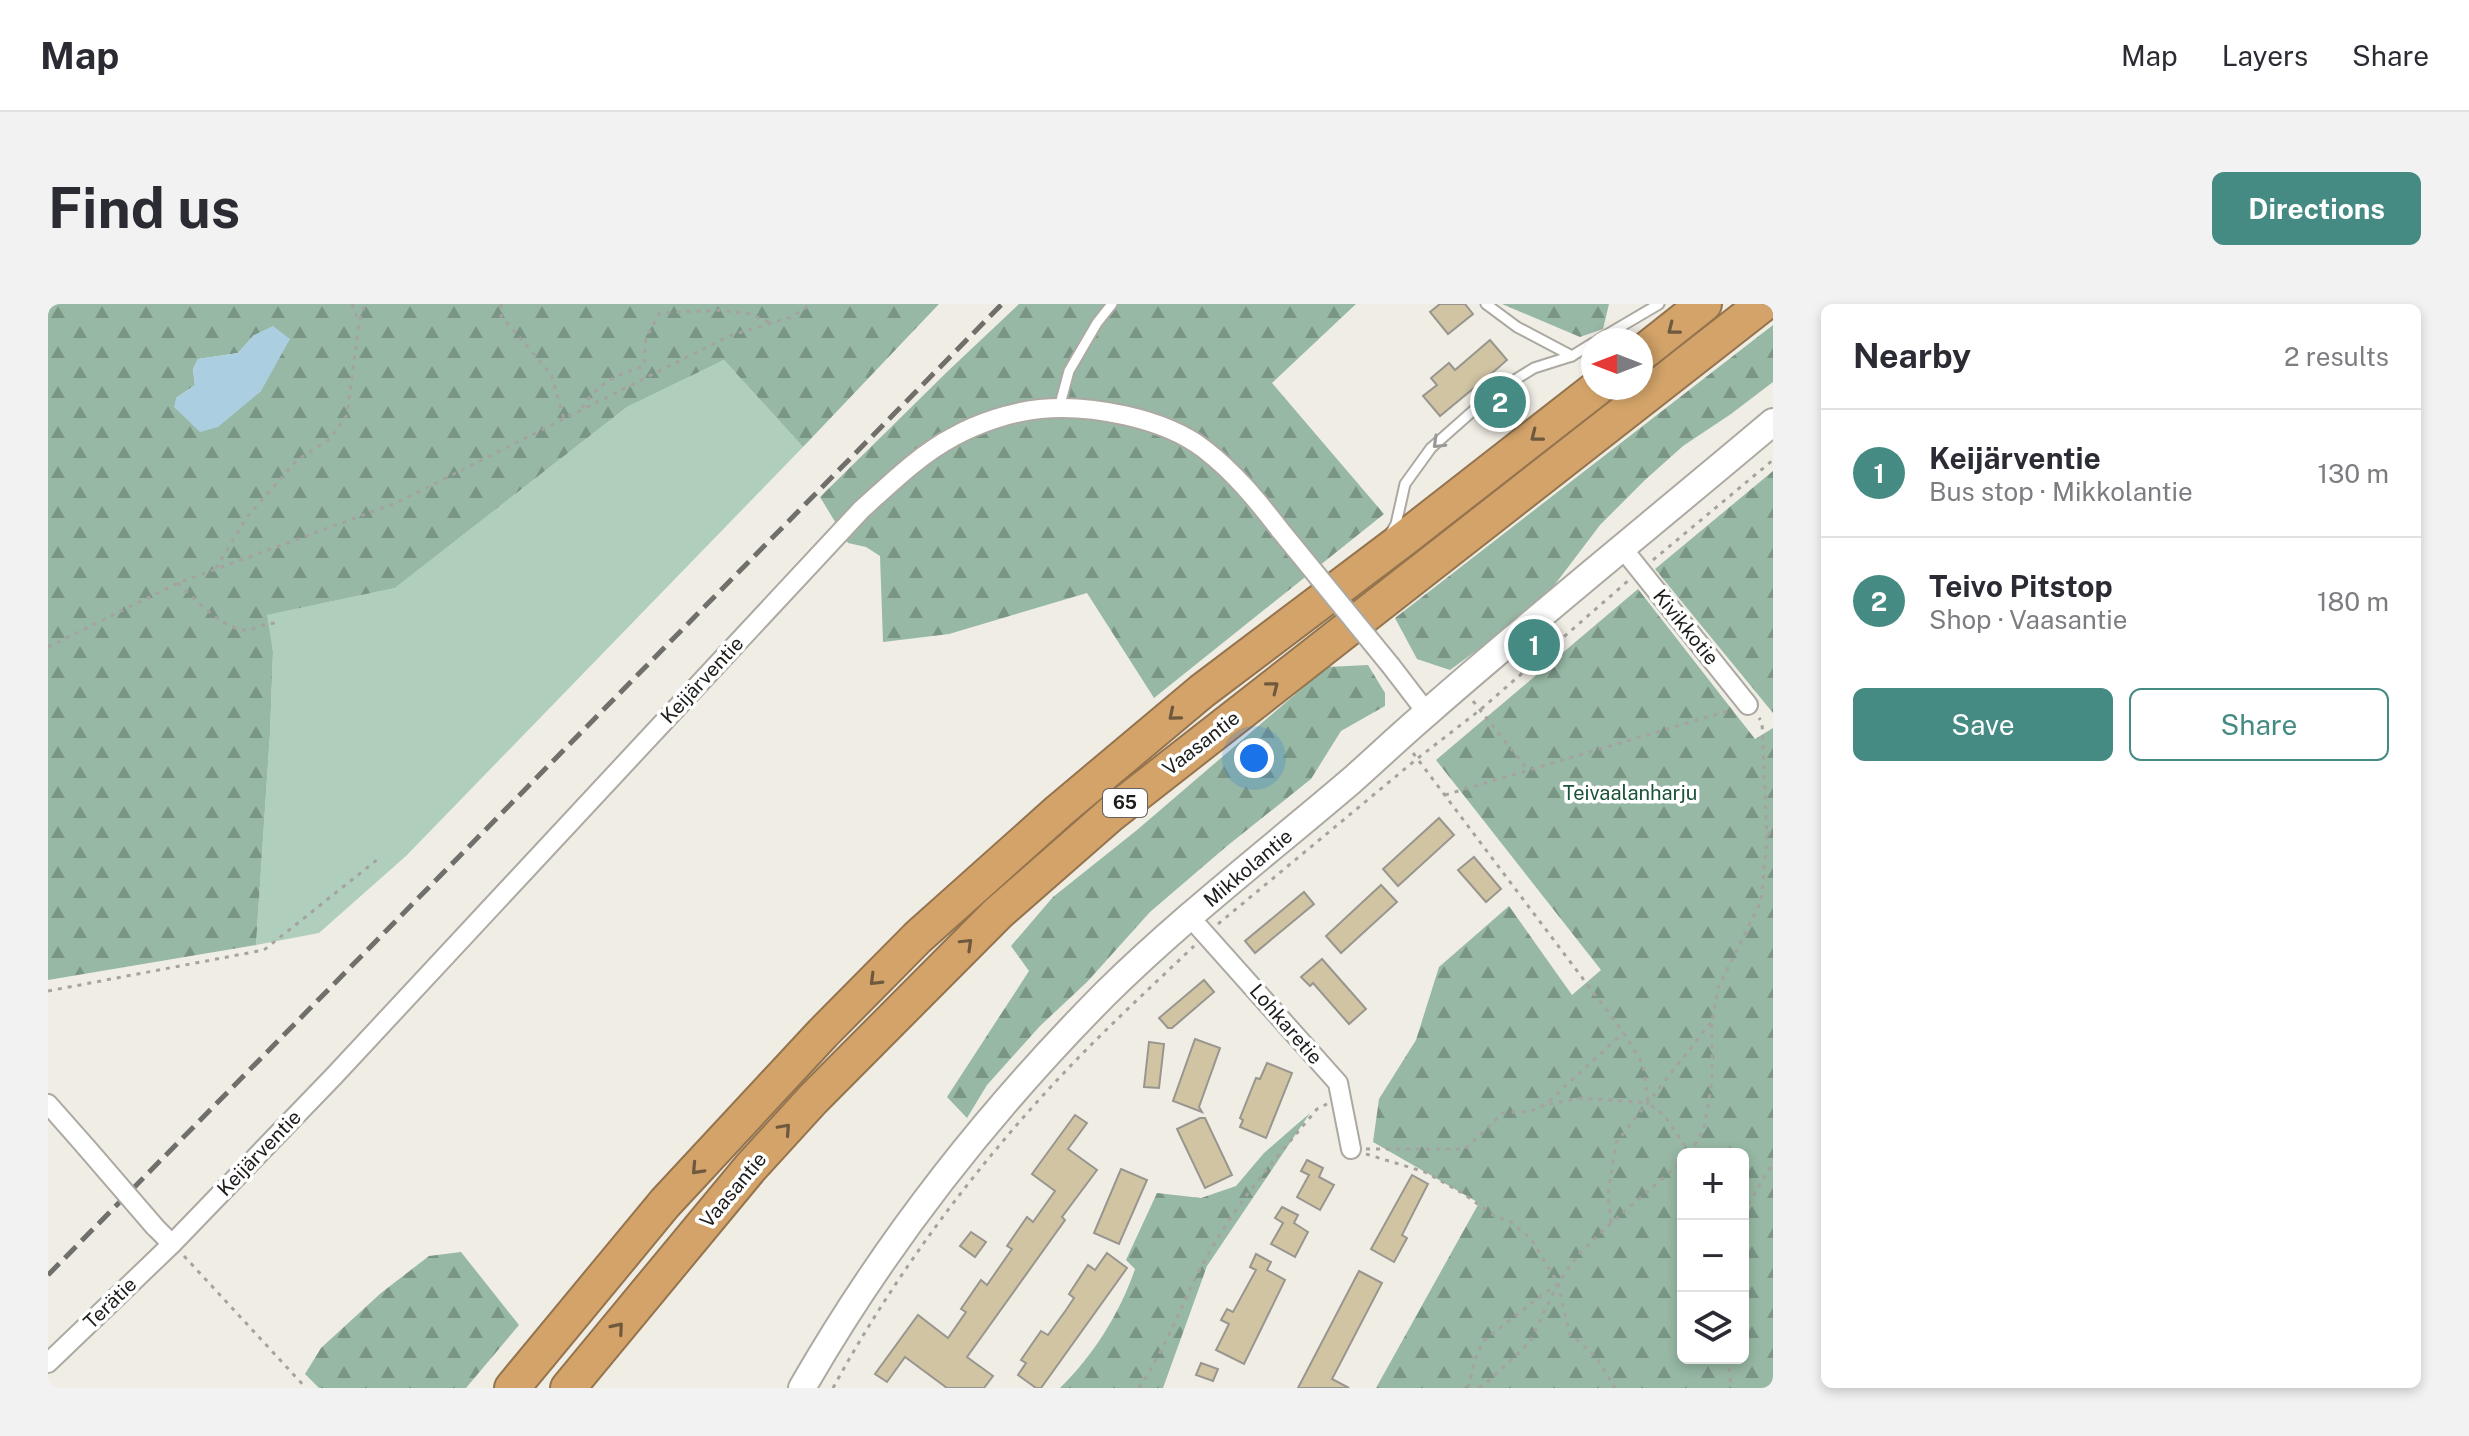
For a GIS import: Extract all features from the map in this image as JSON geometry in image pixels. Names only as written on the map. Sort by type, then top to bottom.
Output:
[{"type":"highway","points":[[1653,344],[1704,304]]},
{"type":"highway","name":"Vaasantie","points":[[568,1388],[750,1168],[897,1013],[998,913],[1111,814],[1763,304]]},
{"type":"highway","name":"Vaasantie","points":[[512,1388],[665,1203],[823,1033],[918,937],[1059,811],[1202,691],[1582,400]]},
{"type":"main road","name":"Mikkolantie","points":[[802,1388],[842,1320],[927,1201],[994,1115],[1107,993],[1198,925],[1258,861],[1427,713],[1773,422]]},
{"type":"street","name":"Keijärventie","points":[[172,1244],[334,1076],[861,510],[929,453],[972,428],[1017,414],[1059,408],[1105,412],[1171,430],[1202,447],[1249,491],[1427,713]]},
{"type":"street","name":"Kivikkotie","points":[[1623,549],[1748,705]]},
{"type":"street","name":"Lohkaretie","points":[[1198,925],[1338,1083],[1351,1149]]},
{"type":"street","points":[[48,1104],[172,1244]]},
{"type":"street","name":"Terätie","points":[[48,1363],[172,1244]]},
{"type":"lane","points":[[1059,408],[1069,371],[1112,304]]},
{"type":"lane","points":[[1486,304],[1517,327],[1572,356]]},
{"type":"lane","points":[[1618,328],[1659,304]]},
{"type":"lane","points":[[1364,569],[1396,524],[1405,484],[1431,448],[1492,394],[1534,368],[1581,350]]},
{"type":"path","points":[[352,304],[359,323]]},
{"type":"path","points":[[216,569],[247,517],[297,460],[330,439],[347,415],[359,323],[365,304]]},
{"type":"path","points":[[501,304],[501,316],[551,374],[564,419]]},
{"type":"path","points":[[48,647],[178,583],[396,503],[729,336],[791,317],[812,304]]},
{"type":"path","points":[[580,411],[590,394],[618,374],[644,366],[646,338],[660,313],[719,310],[750,314],[771,323]]},
{"type":"path","points":[[833,1388],[859,1339],[892,1288],[993,1155],[1198,925],[1480,710],[1640,570],[1773,460]]},
{"type":"path","points":[[178,583],[227,625],[246,630],[264,623],[276,623]]},
{"type":"path","points":[[1445,795],[1748,705],[1762,722],[1767,839],[1761,901],[1718,988],[1712,1021],[1712,1081],[1704,1129],[1693,1148]]},
{"type":"path","points":[[1480,710],[1528,770]]},
{"type":"path","points":[[1401,737],[1623,1032],[1643,1064],[1648,1103]]},
{"type":"path","points":[[1767,839],[1773,827]]},
{"type":"path","points":[[48,991],[264,950],[378,859]]},
{"type":"path","points":[[1611,1223],[1608,1194],[1616,1143],[1712,1021]]},
{"type":"path","points":[[1546,1104],[1623,1032]]},
{"type":"path","points":[[1139,1388],[1160,1356],[1208,1254],[1243,1198],[1317,1109],[1341,1096]]},
{"type":"path","points":[[1351,1149],[1465,1149],[1503,1113],[1531,1111],[1546,1104],[1581,1098],[1648,1103],[1665,1116],[1686,1148]]},
{"type":"path","points":[[1351,1149],[1425,1172],[1493,1215],[1511,1222],[1531,1239],[1558,1283],[1569,1333],[1596,1357],[1615,1388]]},
{"type":"path","points":[[1749,1203],[1773,1163]]},
{"type":"path","points":[[1479,1388],[1530,1342],[1558,1283],[1580,1253],[1677,1166]]},
{"type":"path","points":[[172,1244],[306,1388]]},
{"type":"path","points":[[1468,1388],[1483,1341],[1558,1283]]},
{"type":"path","points":[[1729,1364],[1731,1388]]},
{"type":"green space","points":[[48,304],[939,304],[803,447],[724,360],[627,407],[395,588],[267,615],[273,652],[256,945],[48,980]],"holes":[[[254,335],[261,391],[240,407],[176,398],[195,385],[193,369],[198,359],[238,353]]]},
{"type":"green space","points":[[1019,304],[1356,304],[1272,383],[1384,514],[1154,698],[1087,593],[949,634],[883,642],[880,556],[866,547],[848,543],[820,497]]},
{"type":"green space","points":[[1502,304],[1609,304],[1603,328],[1581,328],[1580,337]]},
{"type":"green space","points":[[1773,325],[1773,382],[1683,446],[1645,480],[1600,525],[1553,587],[1487,643],[1450,670],[1417,659],[1395,618]]},
{"type":"green space","points":[[724,360],[803,447],[406,856],[319,933],[256,945],[273,652],[266,615],[395,588],[627,407]]},
{"type":"green space","points":[[1773,471],[1773,713],[1655,569]]},
{"type":"green space","name":"Teivaalanharju","points":[[1638,589],[1755,739],[1773,728],[1773,1388],[1376,1388],[1479,1203],[1373,1142],[1379,1099],[1416,1040],[1439,967],[1509,906],[1572,995],[1601,970],[1436,760]]},
{"type":"green space","points":[[1368,665],[1385,693],[1385,706],[1341,731],[1311,779],[1150,912],[987,1085],[967,1118],[947,1097],[1029,971],[1011,946],[1053,897],[1137,830],[1327,667]]},
{"type":"green space","points":[[1310,1113],[1207,1266],[1163,1388],[1060,1388],[1094,1348],[1122,1302],[1135,1269],[1126,1260],[1157,1193],[1201,1198],[1236,1186],[1264,1153]]},
{"type":"green space","points":[[461,1252],[519,1325],[466,1388],[319,1388],[305,1374],[321,1348],[381,1293],[429,1256]]},
{"type":"water","points":[[273,326],[290,339],[261,391],[218,427],[200,432],[174,407],[176,398],[195,385],[193,369],[198,359],[238,353],[254,335]]},
{"type":"building","points":[[1440,304],[1465,304],[1473,314],[1448,334],[1430,312]]},
{"type":"building","points":[[1490,340],[1507,360],[1491,374],[1498,382],[1480,395],[1474,388],[1440,416],[1423,396],[1437,385],[1431,378],[1449,363],[1455,370]]},
{"type":"building","points":[[1507,393],[1516,404],[1499,418],[1489,406]]},
{"type":"building","points":[[1439,818],[1454,835],[1398,886],[1383,869]]},
{"type":"building","points":[[1474,857],[1501,889],[1486,902],[1458,870]]},
{"type":"building","points":[[1381,885],[1397,902],[1341,953],[1326,936]]},
{"type":"building","points":[[1304,892],[1314,904],[1255,953],[1245,941]]},
{"type":"building","points":[[1322,959],[1366,1009],[1349,1024],[1313,983],[1310,986],[1301,977]]},
{"type":"building","points":[[1204,980],[1214,992],[1172,1028],[1168,1028],[1159,1018]]},
{"type":"building","points":[[1195,1039],[1220,1048],[1199,1107],[1202,1112],[1173,1101]]},
{"type":"building","points":[[1149,1042],[1164,1044],[1159,1088],[1144,1087]]},
{"type":"building","points":[[1267,1063],[1292,1073],[1266,1138],[1240,1127],[1243,1120],[1240,1118],[1256,1078],[1260,1079]]},
{"type":"building","points":[[1075,1115],[1087,1123],[1068,1149],[1097,1170],[967,1357],[993,1376],[984,1388],[947,1388],[905,1357],[887,1382],[875,1374],[918,1315],[948,1338],[966,1312],[961,1309],[981,1280],[987,1285],[1012,1249],[1007,1246],[1027,1217],[1033,1222],[1055,1191],[1032,1174]]},
{"type":"building","points":[[1205,1118],[1232,1175],[1205,1188],[1177,1129]]},
{"type":"building","points":[[1307,1160],[1323,1168],[1319,1177],[1334,1185],[1320,1210],[1297,1197],[1309,1175],[1301,1171]]},
{"type":"building","points":[[1121,1169],[1147,1180],[1119,1244],[1094,1233]]},
{"type":"building","points":[[1412,1175],[1428,1184],[1402,1235],[1407,1238],[1394,1262],[1371,1249]]},
{"type":"building","points":[[1282,1207],[1298,1215],[1294,1223],[1308,1232],[1295,1257],[1271,1244],[1283,1223],[1275,1218]]},
{"type":"building","points":[[971,1232],[986,1242],[975,1257],[960,1246]]},
{"type":"building","points":[[1107,1253],[1127,1268],[1041,1388],[1036,1388],[1018,1375],[1026,1363],[1021,1360],[1041,1331],[1048,1335],[1066,1310],[1074,1298],[1069,1294],[1088,1265],[1095,1270]]},
{"type":"building","points":[[1256,1254],[1271,1262],[1267,1270],[1285,1280],[1244,1364],[1216,1350],[1229,1324],[1221,1320],[1227,1309],[1233,1312],[1256,1270],[1250,1267]]},
{"type":"building","points":[[1359,1271],[1382,1283],[1332,1379],[1349,1388],[1298,1388]]},
{"type":"building","points":[[1201,1363],[1218,1369],[1213,1381],[1196,1375]]},
{"type":"railway","points":[[48,1275],[1002,304]]},
{"type":"place","name":"Teivo Pitstop","points":[[1500,402]]},
{"type":"place","name":"Keijärventie","points":[[1534,645]]}]
